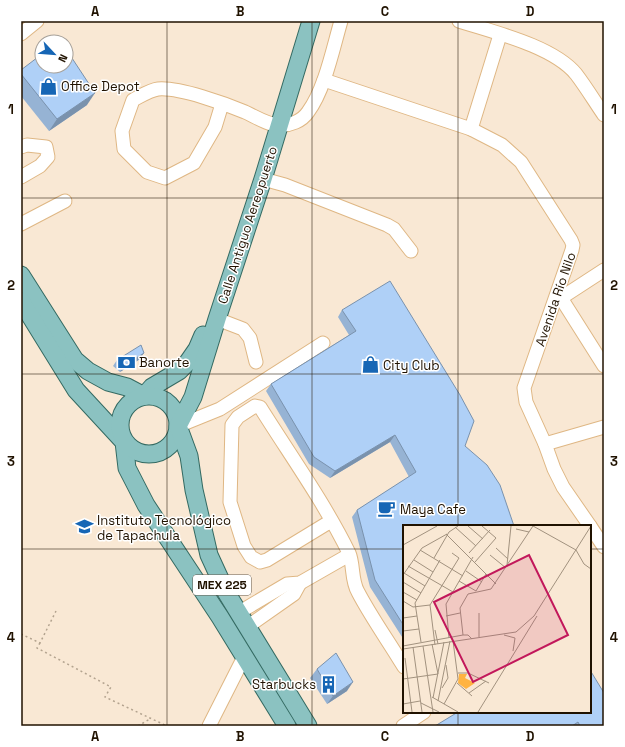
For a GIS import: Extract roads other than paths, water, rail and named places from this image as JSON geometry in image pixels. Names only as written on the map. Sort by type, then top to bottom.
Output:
[{"type":"main road","name":"Calle Antiguo Aereopuerto","points":[[178,426],[193,397],[263,179],[275,124],[302,21]]},
{"type":"main road","name":"Calle Antiguo Aereopuerto","points":[[144,396],[152,387],[178,371],[188,362],[198,348],[311,21]]},
{"type":"main road","points":[[21,274],[75,360],[88,371],[108,382],[127,388],[144,396],[164,400],[171,407],[176,416],[178,426],[172,443],[165,450],[157,454],[148,455],[138,453],[124,442],[76,390],[21,301]]},
{"type":"main road","points":[[124,442],[120,433],[122,414],[127,406],[144,396]]},
{"type":"main road","name":"MEX 225","points":[[178,426],[189,456],[194,490],[209,555],[226,592],[308,726]]},
{"type":"main road","name":"MEX 225","points":[[124,442],[127,468],[137,488],[287,726]]},
{"type":"street","points":[[21,34],[37,21]]},
{"type":"street","points":[[222,104],[215,127],[194,163],[165,178],[147,172],[124,149],[122,131],[133,100],[157,89],[179,90],[222,104],[275,124],[294,124],[308,113],[315,101],[324,80],[341,21]]},
{"type":"street","points":[[459,21],[538,48],[557,58],[575,73],[604,115]]},
{"type":"street","points":[[472,129],[500,35]]},
{"type":"street","name":"Avenida Río Nilo","points":[[324,80],[472,129],[502,145],[521,162],[571,240],[573,245],[558,298],[524,388],[526,402],[545,444],[554,469],[563,487],[589,525]]},
{"type":"street","points":[[21,147],[26,145],[46,147],[48,157],[40,166],[21,177]]},
{"type":"street","points":[[263,179],[285,185],[387,225],[394,229],[411,251]]},
{"type":"street","points":[[21,224],[65,201]]},
{"type":"street","points":[[604,270],[558,298],[604,366]]},
{"type":"street","points":[[217,319],[243,330],[250,338],[256,362]]},
{"type":"street","points":[[178,426],[220,409],[323,343]]},
{"type":"street","points":[[331,521],[267,560],[260,562],[251,557],[244,546],[230,502],[232,425],[235,420],[255,406],[260,407],[331,521],[349,555],[353,566],[354,580],[357,591],[403,665]]},
{"type":"street","points":[[220,409],[235,420]]},
{"type":"street","points":[[545,444],[604,427]]},
{"type":"street","name":"Avenida Río Nilo","points":[[591,528],[604,547]]},
{"type":"street","points":[[243,620],[294,594],[300,583],[349,555]]},
{"type":"street","points":[[209,726],[244,657]]},
{"type":"street","points":[[403,726],[424,713]]},
{"type":"place","name":"Office Depot","points":[[48,86]]},
{"type":"place","name":"Banorte","points":[[126,362]]},
{"type":"place","name":"City Club","points":[[370,365]]},
{"type":"place","name":"Maya Cafe","points":[[387,509]]},
{"type":"place","name":"Instituto Tecnológico de Tapachula","points":[[84,527]]},
{"type":"place","name":"Starbucks","points":[[329,684]]}]
